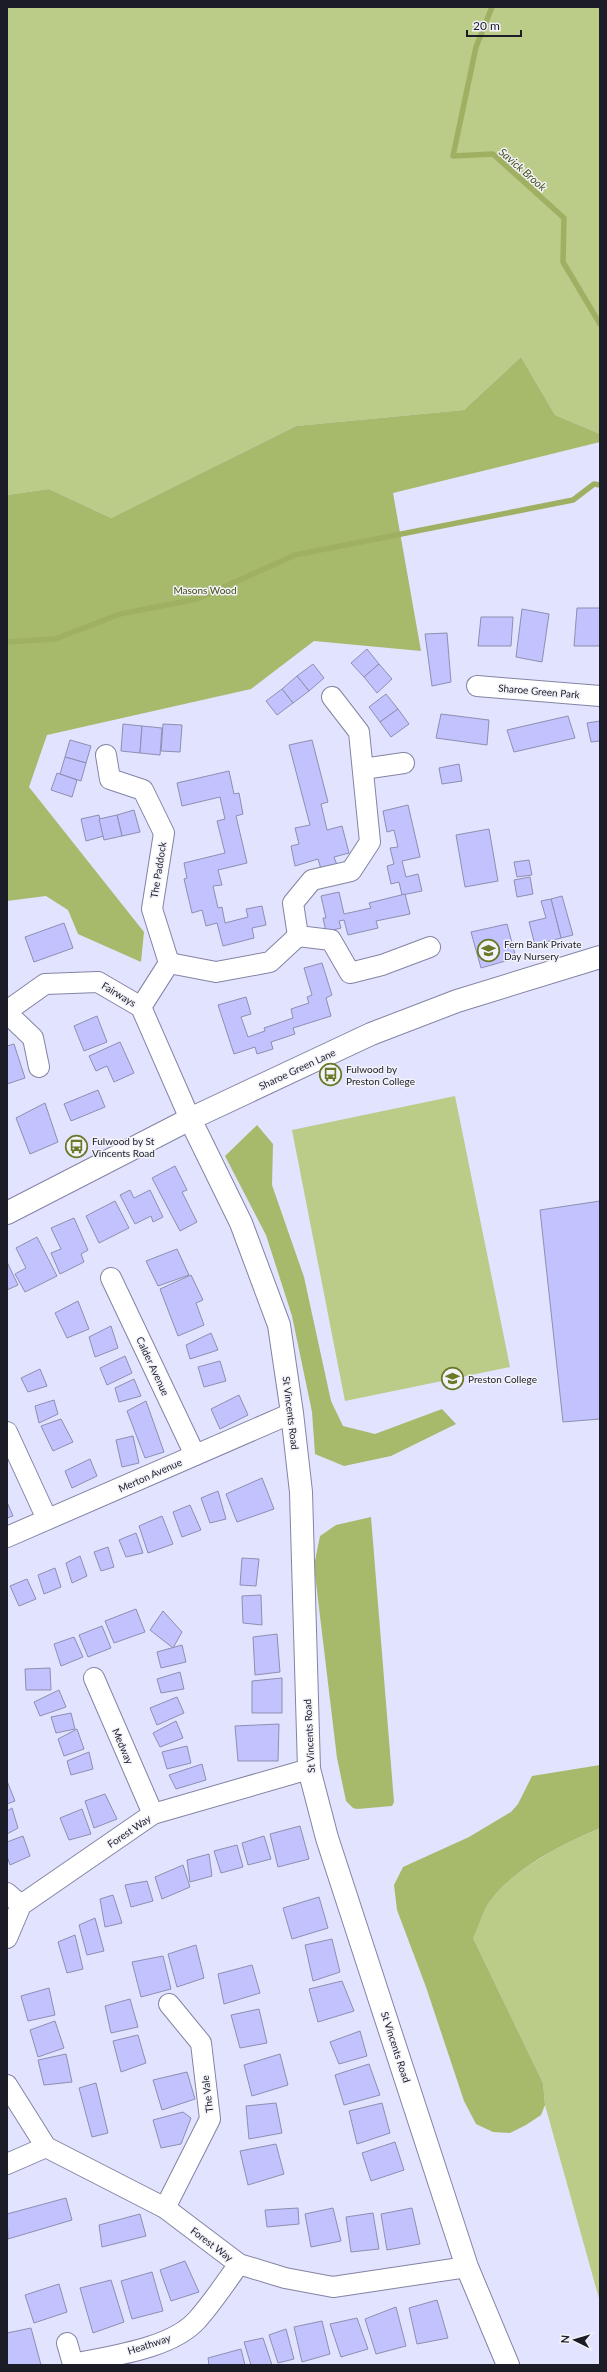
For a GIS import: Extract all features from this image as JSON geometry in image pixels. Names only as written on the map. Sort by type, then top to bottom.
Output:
[{"type":"street","name":"Sharoe Green Park","points":[[477,686],[600,696]]},
{"type":"street","points":[[298,936],[293,903],[312,880],[351,871],[370,842],[359,732],[332,697]]},
{"type":"street","name":"The Paddock","points":[[106,755],[110,779],[143,790],[164,833],[152,909],[169,963]]},
{"type":"street","points":[[363,769],[404,763]]},
{"type":"street","points":[[141,1007],[169,963],[216,972],[270,962],[298,936],[331,940],[350,972],[382,965],[430,947]]},
{"type":"street","name":"Sharoe Green Lane","points":[[7,1213],[190,1119],[371,1034],[457,1001],[600,957]]},
{"type":"street","name":"Fairways","points":[[39,1067],[33,1038],[7,1012],[45,984],[98,982],[141,1007],[190,1119]]},
{"type":"street","name":"St Vincents Road","points":[[190,1119],[241,1223],[279,1325],[292,1413],[301,1498],[309,1769],[327,1838],[467,2267],[508,2365]]},
{"type":"street","name":"Calder Avenue","points":[[111,1278],[195,1455]]},
{"type":"street","name":"Merton Avenue","points":[[7,1537],[292,1413]]},
{"type":"street","points":[[7,1432],[47,1519]]},
{"type":"street","name":"Medway","points":[[94,1678],[153,1814]]},
{"type":"street","name":"Forest Way","points":[[7,1938],[14,1899],[153,1814],[309,1769]]},
{"type":"street","name":"The Vale","points":[[165,2208],[210,2119],[201,2043],[169,2004]]},
{"type":"street","points":[[7,2085],[46,2147],[7,2164]]},
{"type":"street","name":"Forest Way","points":[[46,2147],[165,2208],[240,2264],[285,2278],[333,2287],[467,2267]]},
{"type":"street","name":"Heathway","points":[[67,2343],[73,2364],[141,2349],[173,2338],[196,2321],[240,2264]]},
{"type":"green space","points":[[7,7],[600,7],[600,434],[555,415],[521,357],[464,410],[296,426],[111,518],[49,489],[7,495]]},
{"type":"green space","name":"Masons Wood","points":[[521,357],[555,415],[600,434],[600,442],[393,493],[421,651],[314,641],[251,689],[47,735],[29,787],[144,932],[141,962],[78,934],[68,910],[46,896],[7,901],[7,495],[49,489],[111,518],[296,426],[464,410]]},
{"type":"green space","points":[[455,1096],[510,1367],[345,1401],[292,1130]]},
{"type":"green space","points":[[257,1125],[273,1144],[272,1185],[304,1277],[331,1401],[343,1426],[375,1434],[442,1409],[456,1424],[391,1456],[344,1466],[315,1454],[312,1412],[292,1316],[266,1235],[225,1156]]},
{"type":"green space","points":[[371,1517],[394,1802],[392,1806],[357,1809],[353,1808],[346,1801],[337,1758],[314,1566],[320,1536],[336,1525]]},
{"type":"green space","points":[[600,1765],[600,1828],[569,1842],[537,1860],[508,1881],[486,1907],[473,1938],[543,2083],[545,2105],[541,2115],[510,2133],[493,2132],[476,2124],[464,2101],[426,1987],[397,1910],[394,1885],[403,1867],[469,1837],[511,1812],[518,1804],[532,1776]]},
{"type":"green space","points":[[600,1828],[600,2302],[545,2105],[543,2083],[473,1938],[486,1907],[508,1881],[537,1860],[569,1842]]},
{"type":"building","points":[[577,608],[600,608],[600,646],[574,646]]},
{"type":"building","points":[[522,609],[549,614],[542,662],[516,657]]},
{"type":"building","points":[[481,617],[513,617],[511,646],[478,646]]},
{"type":"building","points":[[447,633],[451,682],[432,686],[425,634]]},
{"type":"building","points":[[367,649],[379,664],[364,677],[351,663]]},
{"type":"building","points":[[313,664],[324,678],[309,691],[297,676]]},
{"type":"building","points":[[379,664],[392,679],[377,693],[364,677]]},
{"type":"building","points":[[297,676],[309,691],[293,703],[282,689]]},
{"type":"building","points":[[282,689],[293,703],[277,715],[266,701]]},
{"type":"building","points":[[386,694],[398,709],[380,722],[369,707]]},
{"type":"building","points":[[398,709],[409,724],[391,737],[380,722]]},
{"type":"building","points":[[441,714],[489,720],[487,745],[436,738]]},
{"type":"building","points":[[568,716],[575,738],[514,752],[507,730]]},
{"type":"building","points":[[600,721],[600,741],[591,742],[587,723]]},
{"type":"building","points":[[123,724],[142,726],[140,753],[121,751]]},
{"type":"building","points":[[163,724],[182,725],[180,752],[161,751]]},
{"type":"building","points":[[142,726],[162,728],[160,755],[140,753]]},
{"type":"building","points":[[70,740],[91,746],[86,763],[65,757]]},
{"type":"building","points":[[312,740],[328,802],[321,804],[327,830],[342,826],[349,853],[334,857],[337,865],[321,869],[318,859],[295,866],[291,846],[299,844],[295,828],[310,825],[289,745]]},
{"type":"building","points":[[65,757],[86,763],[81,781],[60,774]]},
{"type":"building","points":[[459,764],[462,781],[442,784],[439,768]]},
{"type":"building","points":[[229,771],[234,794],[239,793],[243,814],[236,816],[247,863],[218,870],[222,885],[213,886],[218,908],[222,907],[225,923],[248,917],[246,909],[262,906],[266,925],[252,928],[254,938],[223,946],[217,923],[206,926],[202,910],[192,913],[184,879],[187,878],[184,863],[225,853],[217,821],[225,819],[220,797],[182,806],[177,783]]},
{"type":"building","points":[[57,773],[77,780],[72,797],[51,790]]},
{"type":"building","points":[[408,805],[420,857],[402,861],[406,877],[418,874],[422,891],[402,895],[399,882],[391,884],[387,866],[394,864],[390,848],[398,847],[394,830],[387,832],[383,811]]},
{"type":"building","points":[[134,810],[140,832],[122,836],[117,815]]},
{"type":"building","points":[[99,815],[104,836],[86,841],[81,819]]},
{"type":"building","points":[[117,815],[122,836],[104,840],[99,819]]},
{"type":"building","points":[[489,829],[498,881],[465,887],[456,835]]},
{"type":"building","points":[[529,860],[532,875],[517,877],[514,862]]},
{"type":"building","points":[[530,877],[533,894],[517,897],[514,880]]},
{"type":"building","points":[[339,892],[344,914],[371,908],[369,903],[405,894],[410,914],[376,921],[378,928],[348,935],[344,920],[339,921],[341,928],[326,932],[323,918],[326,918],[321,896]]},
{"type":"building","points":[[562,896],[573,935],[561,938],[551,899]]},
{"type":"building","points":[[551,899],[561,938],[535,945],[529,922],[546,918],[541,901]]},
{"type":"building","points":[[64,923],[73,948],[34,962],[25,937]]},
{"type":"building","points":[[507,924],[516,958],[481,968],[471,932]]},
{"type":"building","points":[[322,963],[332,995],[326,998],[331,1016],[293,1028],[295,1034],[271,1042],[273,1049],[257,1054],[255,1047],[234,1054],[218,1005],[246,997],[251,1014],[241,1017],[248,1037],[265,1031],[264,1028],[293,1018],[291,1009],[309,1003],[307,997],[312,995],[304,968]]},
{"type":"building","points":[[97,1016],[107,1042],[84,1051],[74,1026]]},
{"type":"building","points":[[120,1042],[134,1073],[114,1082],[107,1066],[96,1071],[89,1056]]},
{"type":"building","points":[[14,1044],[25,1078],[7,1084],[7,1046]]},
{"type":"building","points":[[98,1090],[105,1107],[71,1121],[64,1104]]},
{"type":"building","points":[[45,1103],[58,1142],[30,1154],[16,1118]]},
{"type":"building","points":[[175,1166],[187,1190],[182,1192],[197,1222],[180,1231],[152,1178]]},
{"type":"building","points":[[130,1190],[134,1198],[150,1190],[163,1217],[153,1222],[151,1216],[135,1224],[120,1195]]},
{"type":"building","points":[[115,1201],[129,1228],[99,1243],[86,1216]]},
{"type":"building","points":[[600,1201],[600,1419],[563,1422],[540,1210]]},
{"type":"building","points":[[74,1218],[88,1250],[81,1254],[84,1262],[60,1274],[51,1253],[61,1249],[51,1228]]},
{"type":"building","points":[[37,1237],[57,1276],[25,1292],[15,1274],[26,1268],[16,1248]]},
{"type":"building","points":[[177,1249],[189,1275],[158,1286],[146,1261]]},
{"type":"building","points":[[7,1262],[18,1285],[7,1290]]},
{"type":"building","points":[[191,1275],[203,1300],[196,1303],[204,1325],[178,1336],[160,1289]]},
{"type":"building","points":[[78,1301],[89,1329],[67,1338],[55,1313]]},
{"type":"building","points":[[111,1326],[118,1348],[95,1357],[89,1337]]},
{"type":"building","points":[[211,1333],[218,1350],[190,1359],[186,1345]]},
{"type":"building","points":[[125,1356],[132,1373],[107,1385],[100,1368]]},
{"type":"building","points":[[220,1361],[226,1381],[204,1387],[198,1367]]},
{"type":"building","points":[[40,1369],[47,1386],[28,1392],[21,1378]]},
{"type":"building","points":[[134,1379],[141,1396],[119,1402],[115,1388]]},
{"type":"building","points":[[239,1395],[248,1415],[220,1429],[211,1409]]},
{"type":"building","points":[[54,1400],[58,1414],[39,1423],[35,1406]]},
{"type":"building","points":[[146,1401],[164,1452],[145,1458],[127,1411]]},
{"type":"building","points":[[61,1419],[73,1442],[53,1451],[41,1426]]},
{"type":"building","points":[[133,1436],[139,1463],[122,1467],[116,1440]]},
{"type":"building","points":[[90,1459],[97,1476],[72,1488],[65,1471]]},
{"type":"building","points":[[262,1478],[274,1509],[237,1522],[226,1494]]},
{"type":"building","points":[[218,1491],[226,1519],[210,1523],[201,1498]]},
{"type":"building","points":[[7,1502],[13,1516],[7,1518]]},
{"type":"building","points":[[190,1505],[201,1530],[182,1537],[173,1512]]},
{"type":"building","points":[[162,1516],[173,1544],[148,1553],[139,1526]]},
{"type":"building","points":[[136,1533],[143,1553],[126,1557],[119,1540]]},
{"type":"building","points":[[108,1547],[114,1567],[101,1571],[94,1552]]},
{"type":"building","points":[[80,1556],[87,1576],[72,1583],[66,1563]]},
{"type":"building","points":[[242,1558],[259,1559],[256,1586],[240,1585]]},
{"type":"building","points":[[55,1568],[61,1587],[44,1594],[38,1575]]},
{"type":"building","points":[[27,1579],[36,1599],[19,1606],[10,1586]]},
{"type":"building","points":[[261,1595],[262,1625],[243,1623],[242,1596]]},
{"type":"building","points":[[136,1609],[145,1632],[114,1643],[105,1621]]},
{"type":"building","points":[[163,1611],[182,1632],[173,1648],[150,1630]]},
{"type":"building","points":[[102,1626],[111,1648],[88,1657],[79,1635]]},
{"type":"building","points":[[277,1634],[280,1672],[255,1675],[253,1637]]},
{"type":"building","points":[[74,1637],[83,1657],[61,1666],[54,1644]]},
{"type":"building","points":[[182,1645],[186,1662],[161,1668],[157,1652]]},
{"type":"building","points":[[50,1668],[51,1690],[26,1690],[25,1669]]},
{"type":"building","points":[[180,1672],[184,1689],[161,1693],[157,1679]]},
{"type":"building","points":[[282,1678],[282,1713],[252,1713],[252,1681]]},
{"type":"building","points":[[59,1690],[66,1707],[40,1716],[34,1702]]},
{"type":"building","points":[[177,1697],[184,1713],[157,1725],[150,1708]]},
{"type":"building","points":[[71,1713],[75,1729],[56,1733],[51,1717]]},
{"type":"building","points":[[176,1721],[183,1738],[160,1747],[153,1733]]},
{"type":"building","points":[[279,1724],[278,1761],[238,1761],[235,1726]]},
{"type":"building","points":[[77,1729],[84,1749],[64,1756],[58,1739]]},
{"type":"building","points":[[187,1746],[191,1763],[167,1769],[162,1752]]},
{"type":"building","points":[[89,1752],[93,1769],[71,1775],[67,1761]]},
{"type":"building","points":[[202,1764],[206,1780],[176,1789],[169,1775]]},
{"type":"building","points":[[7,1781],[15,1801],[7,1804]]},
{"type":"building","points":[[105,1794],[117,1819],[94,1828],[85,1801]]},
{"type":"building","points":[[12,1808],[18,1828],[7,1834],[7,1811]]},
{"type":"building","points":[[82,1809],[91,1834],[69,1840],[60,1818]]},
{"type":"building","points":[[300,1826],[309,1859],[278,1867],[270,1834]]},
{"type":"building","points":[[23,1836],[30,1856],[10,1865],[7,1856],[7,1842]]},
{"type":"building","points":[[264,1836],[271,1859],[248,1865],[242,1843]]},
{"type":"building","points":[[237,1845],[243,1867],[221,1873],[214,1851]]},
{"type":"building","points":[[209,1854],[212,1876],[190,1882],[187,1860]]},
{"type":"building","points":[[183,1865],[190,1887],[162,1899],[155,1877]]},
{"type":"building","points":[[147,1881],[153,1901],[131,1907],[125,1885]]},
{"type":"building","points":[[113,1895],[122,1923],[105,1927],[100,1899]]},
{"type":"building","points":[[319,1897],[328,1928],[292,1939],[283,1908]]},
{"type":"building","points":[[95,1918],[104,1951],[87,1955],[79,1925]]},
{"type":"building","points":[[75,1935],[83,1969],[67,1973],[58,1942]]},
{"type":"building","points":[[332,1939],[340,1972],[313,1981],[305,1945]]},
{"type":"building","points":[[196,1945],[204,1978],[177,1987],[168,1954]]},
{"type":"building","points":[[163,1956],[171,1989],[141,1997],[132,1962]]},
{"type":"building","points":[[252,1965],[260,1993],[224,2004],[218,1974]]},
{"type":"building","points":[[342,1981],[354,2011],[318,2022],[309,1989]]},
{"type":"building","points":[[49,1988],[55,2015],[28,2021],[21,1996]]},
{"type":"building","points":[[130,1999],[138,2027],[111,2033],[105,2006]]},
{"type":"building","points":[[259,2009],[267,2043],[240,2048],[231,2015]]},
{"type":"building","points":[[55,2021],[64,2048],[38,2057],[30,2030]]},
{"type":"building","points":[[360,2031],[367,2056],[339,2064],[330,2042]]},
{"type":"building","points":[[138,2035],[146,2063],[121,2072],[113,2041]]},
{"type":"building","points":[[66,2054],[72,2082],[44,2085],[38,2060]]},
{"type":"building","points":[[280,2054],[288,2085],[252,2096],[244,2065]]},
{"type":"building","points":[[369,2064],[380,2095],[344,2105],[335,2075]]},
{"type":"building","points":[[187,2072],[195,2099],[162,2110],[153,2080]]},
{"type":"building","points":[[96,2083],[108,2133],[92,2137],[79,2088]]},
{"type":"building","points":[[276,2103],[282,2133],[249,2139],[246,2106]]},
{"type":"building","points":[[382,2103],[390,2133],[357,2144],[349,2111]]},
{"type":"building","points":[[183,2112],[191,2118],[181,2144],[161,2148],[153,2120]]},
{"type":"building","points":[[395,2142],[404,2170],[371,2181],[362,2153]]},
{"type":"building","points":[[276,2144],[284,2174],[248,2185],[240,2151]]},
{"type":"building","points":[[66,2198],[72,2220],[8,2239],[7,2214]]},
{"type":"building","points":[[298,2208],[299,2224],[267,2227],[265,2210]]},
{"type":"building","points":[[333,2208],[341,2241],[311,2247],[305,2214]]},
{"type":"building","points":[[412,2208],[420,2244],[387,2250],[381,2214]]},
{"type":"building","points":[[373,2213],[379,2249],[351,2252],[346,2217]]},
{"type":"building","points":[[140,2214],[146,2236],[102,2247],[99,2225]]},
{"type":"building","points":[[185,2261],[199,2292],[171,2301],[160,2270]]},
{"type":"building","points":[[152,2272],[163,2311],[132,2319],[121,2281]]},
{"type":"building","points":[[111,2280],[124,2322],[93,2333],[80,2288]]},
{"type":"building","points":[[59,2284],[67,2312],[34,2323],[25,2295]]},
{"type":"building","points":[[437,2300],[448,2338],[417,2344],[409,2308]]},
{"type":"building","points":[[396,2307],[406,2346],[376,2354],[365,2319]]},
{"type":"building","points":[[357,2318],[368,2349],[341,2357],[330,2324]]},
{"type":"building","points":[[322,2321],[330,2354],[302,2362],[294,2327]]},
{"type":"building","points":[[31,2328],[41,2365],[7,2365],[7,2333]]},
{"type":"building","points":[[286,2329],[294,2359],[278,2363],[269,2335]]},
{"type":"building","points":[[263,2338],[272,2365],[251,2365],[244,2342]]},
{"type":"building","points":[[241,2349],[245,2365],[209,2365],[208,2358]]},
{"type":"waterway","name":"Savick Brook","points":[[492,7],[476,47],[453,156],[493,154],[564,218],[563,262],[600,324]]},
{"type":"waterway","points":[[7,642],[55,639],[120,614],[197,599],[295,555],[573,500],[594,484],[600,485]]},
{"type":"place","name":"Fern Bank Private Day Nursery","points":[[488,950]]},
{"type":"place","name":"Fulwood by Preston College","points":[[330,1075]]},
{"type":"place","name":"Fulwood by St Vincents Road","points":[[77,1147]]},
{"type":"place","name":"Preston College","points":[[453,1379]]}]
